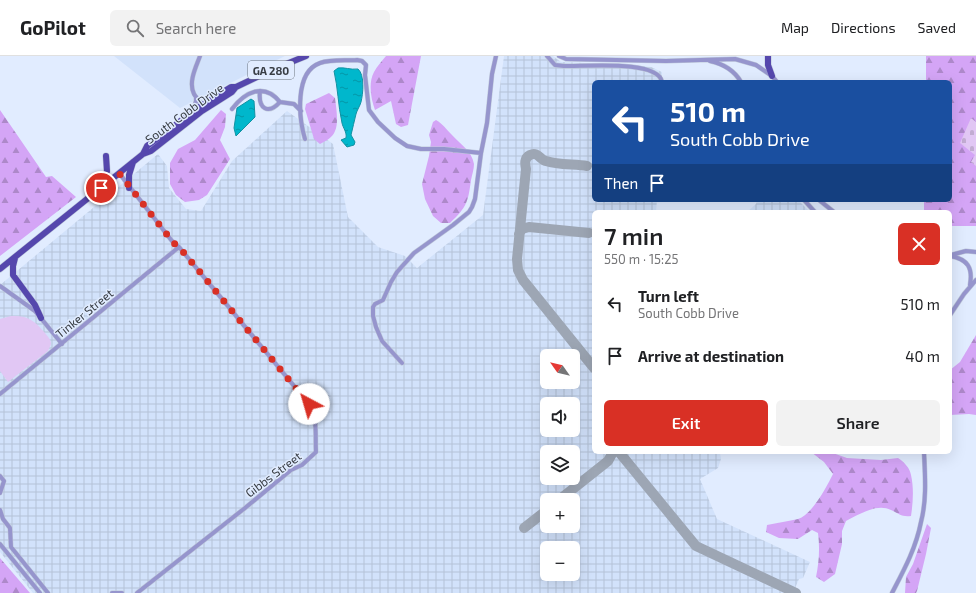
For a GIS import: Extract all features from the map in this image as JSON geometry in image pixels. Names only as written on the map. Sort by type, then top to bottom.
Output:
[{"type":"main road","name":"South Cobb Drive","points":[[143,154],[147,146],[193,111],[202,108],[232,92],[236,87],[306,56]]},
{"type":"main road","points":[[768,56],[768,65],[772,76]]},
{"type":"main road","name":"South Cobb Drive","points":[[0,269],[143,154],[151,151],[202,108]]},
{"type":"main road","points":[[101,188],[107,171],[106,156]]},
{"type":"main road","points":[[130,188],[129,175],[133,162]]},
{"type":"main road","points":[[16,256],[12,266],[13,275],[35,305],[41,318]]},
{"type":"street","points":[[200,56],[192,80],[192,90],[199,99],[202,108]]},
{"type":"street","points":[[402,363],[382,341],[376,327],[373,307],[375,304],[383,300],[394,277],[414,253],[453,226],[469,212],[475,199],[481,153],[487,123],[492,74],[496,56]]},
{"type":"street","points":[[547,56],[555,65],[559,66],[622,66],[643,69],[658,74],[662,80]]},
{"type":"street","points":[[559,56],[570,59],[666,61],[706,61],[727,58],[741,59],[756,65],[775,80]]},
{"type":"street","points":[[565,56],[570,59]]},
{"type":"street","points":[[305,139],[301,127],[300,92],[302,85],[312,68],[317,64],[326,62],[362,61],[366,65],[365,76],[369,110],[378,122],[395,138],[407,146],[421,149],[444,149],[481,153]]},
{"type":"street","points":[[706,61],[725,66],[732,70],[740,80]]},
{"type":"street","points":[[232,109],[238,101],[250,93],[260,92],[269,93],[280,102],[294,104],[301,111]]},
{"type":"street","points":[[260,92],[260,106],[262,107],[268,109],[280,102]]},
{"type":"street","points":[[193,111],[196,96]]},
{"type":"street","name":"Gibbs Street","points":[[119,173],[172,241],[179,247],[287,376],[314,411],[316,452],[302,465],[285,474],[245,508],[137,593]]},
{"type":"street","points":[[806,202],[813,210]]},
{"type":"street","points":[[822,202],[832,210]]},
{"type":"street","points":[[826,202],[832,210]]},
{"type":"street","name":"Tinker Street","points":[[0,394],[179,247]]},
{"type":"street","points":[[952,255],[966,251],[976,252]]},
{"type":"street","points":[[952,256],[962,259],[969,266],[971,272],[970,286]]},
{"type":"street","points":[[952,312],[970,286],[976,280]]},
{"type":"street","points":[[0,286],[35,311],[62,344]]},
{"type":"street","points":[[892,593],[908,562],[922,521],[925,489],[924,454]]},
{"type":"street","points":[[0,476],[4,481],[0,493]]},
{"type":"street","points":[[0,510],[3,519],[10,528],[11,547],[48,593]]},
{"type":"street","points":[[0,544],[40,593]]},
{"type":"street","points":[[112,593],[122,593]]},
{"type":"shaded area","points":[[114,56],[285,56],[180,108]]},
{"type":"shaded area","points":[[504,56],[553,56],[561,62],[634,65],[651,67],[662,72],[662,80],[592,80],[592,202],[657,202],[656,210],[592,210],[592,454],[720,454],[721,459],[718,468],[700,479],[717,519],[810,562],[803,578],[799,579],[793,593],[33,593],[0,552],[0,285],[158,154],[167,166],[169,188],[186,209],[201,211],[232,161],[287,111],[333,144],[348,217],[378,247],[405,256],[417,268],[483,215]]},
{"type":"shaded area","points":[[757,202],[800,202],[808,210],[749,210]]},
{"type":"green space","points":[[386,56],[421,56],[408,125],[401,127],[396,124],[391,101],[375,110],[372,101],[372,76]]},
{"type":"green space","points":[[926,56],[976,56],[976,226],[952,226],[952,210],[924,210],[924,202],[952,202],[952,80],[926,80]]},
{"type":"green space","points":[[329,93],[335,98],[337,124],[331,137],[320,144],[314,139],[305,109],[306,104]]},
{"type":"green space","points":[[0,110],[46,177],[52,176],[76,197],[0,256]]},
{"type":"green space","points":[[221,110],[226,114],[225,127],[220,140],[230,159],[207,195],[199,200],[185,202],[176,195],[170,184],[170,163],[178,149],[195,140]]},
{"type":"green space","points":[[971,118],[976,122],[976,166],[971,162],[975,155],[960,143]]},
{"type":"green space","points":[[436,120],[443,125],[468,151],[474,164],[466,204],[460,213],[450,223],[441,223],[433,216],[425,199],[422,184],[431,142],[429,135],[433,122]]},
{"type":"green space","points":[[11,316],[27,318],[34,322],[48,337],[51,344],[48,351],[8,382],[0,371],[0,319]]},
{"type":"green space","points":[[976,335],[976,415],[952,415],[952,368],[960,362]]},
{"type":"green space","points":[[814,454],[836,454],[847,458],[881,460],[898,458],[904,463],[911,475],[913,485],[913,501],[911,516],[903,516],[886,508],[880,508],[868,510],[846,521],[842,531],[842,544],[835,574],[824,582],[816,577],[819,555],[818,533],[812,530],[798,539],[779,538],[766,532],[767,525],[798,519],[809,512],[814,506],[833,474],[824,462]]},
{"type":"green space","points":[[927,524],[931,528],[917,591],[916,593],[905,593],[906,577],[913,564]]},
{"type":"green space","points":[[0,558],[30,593],[0,593]]},
{"type":"water","points":[[338,68],[358,69],[363,80],[361,104],[356,114],[351,135],[355,142],[354,145],[347,147],[341,140],[346,138],[346,136],[342,125],[334,71]]},
{"type":"water","points":[[251,99],[254,101],[255,117],[236,136],[234,128],[237,108]]},
{"type":"taxiway","points":[[587,166],[551,162],[544,160],[535,154],[530,155],[527,158],[525,161],[526,169],[517,259],[518,270],[523,280],[592,366]]},
{"type":"taxiway","points":[[519,234],[522,229],[529,227],[589,233]]},
{"type":"taxiway","points":[[568,493],[608,461],[612,454]]},
{"type":"taxiway","points":[[621,454],[696,546],[796,593]]},
{"type":"taxiway","points":[[524,528],[540,515]]},
{"type":"route","points":[[101,188],[119,173],[122,179],[172,241],[185,254],[309,404]]}]
